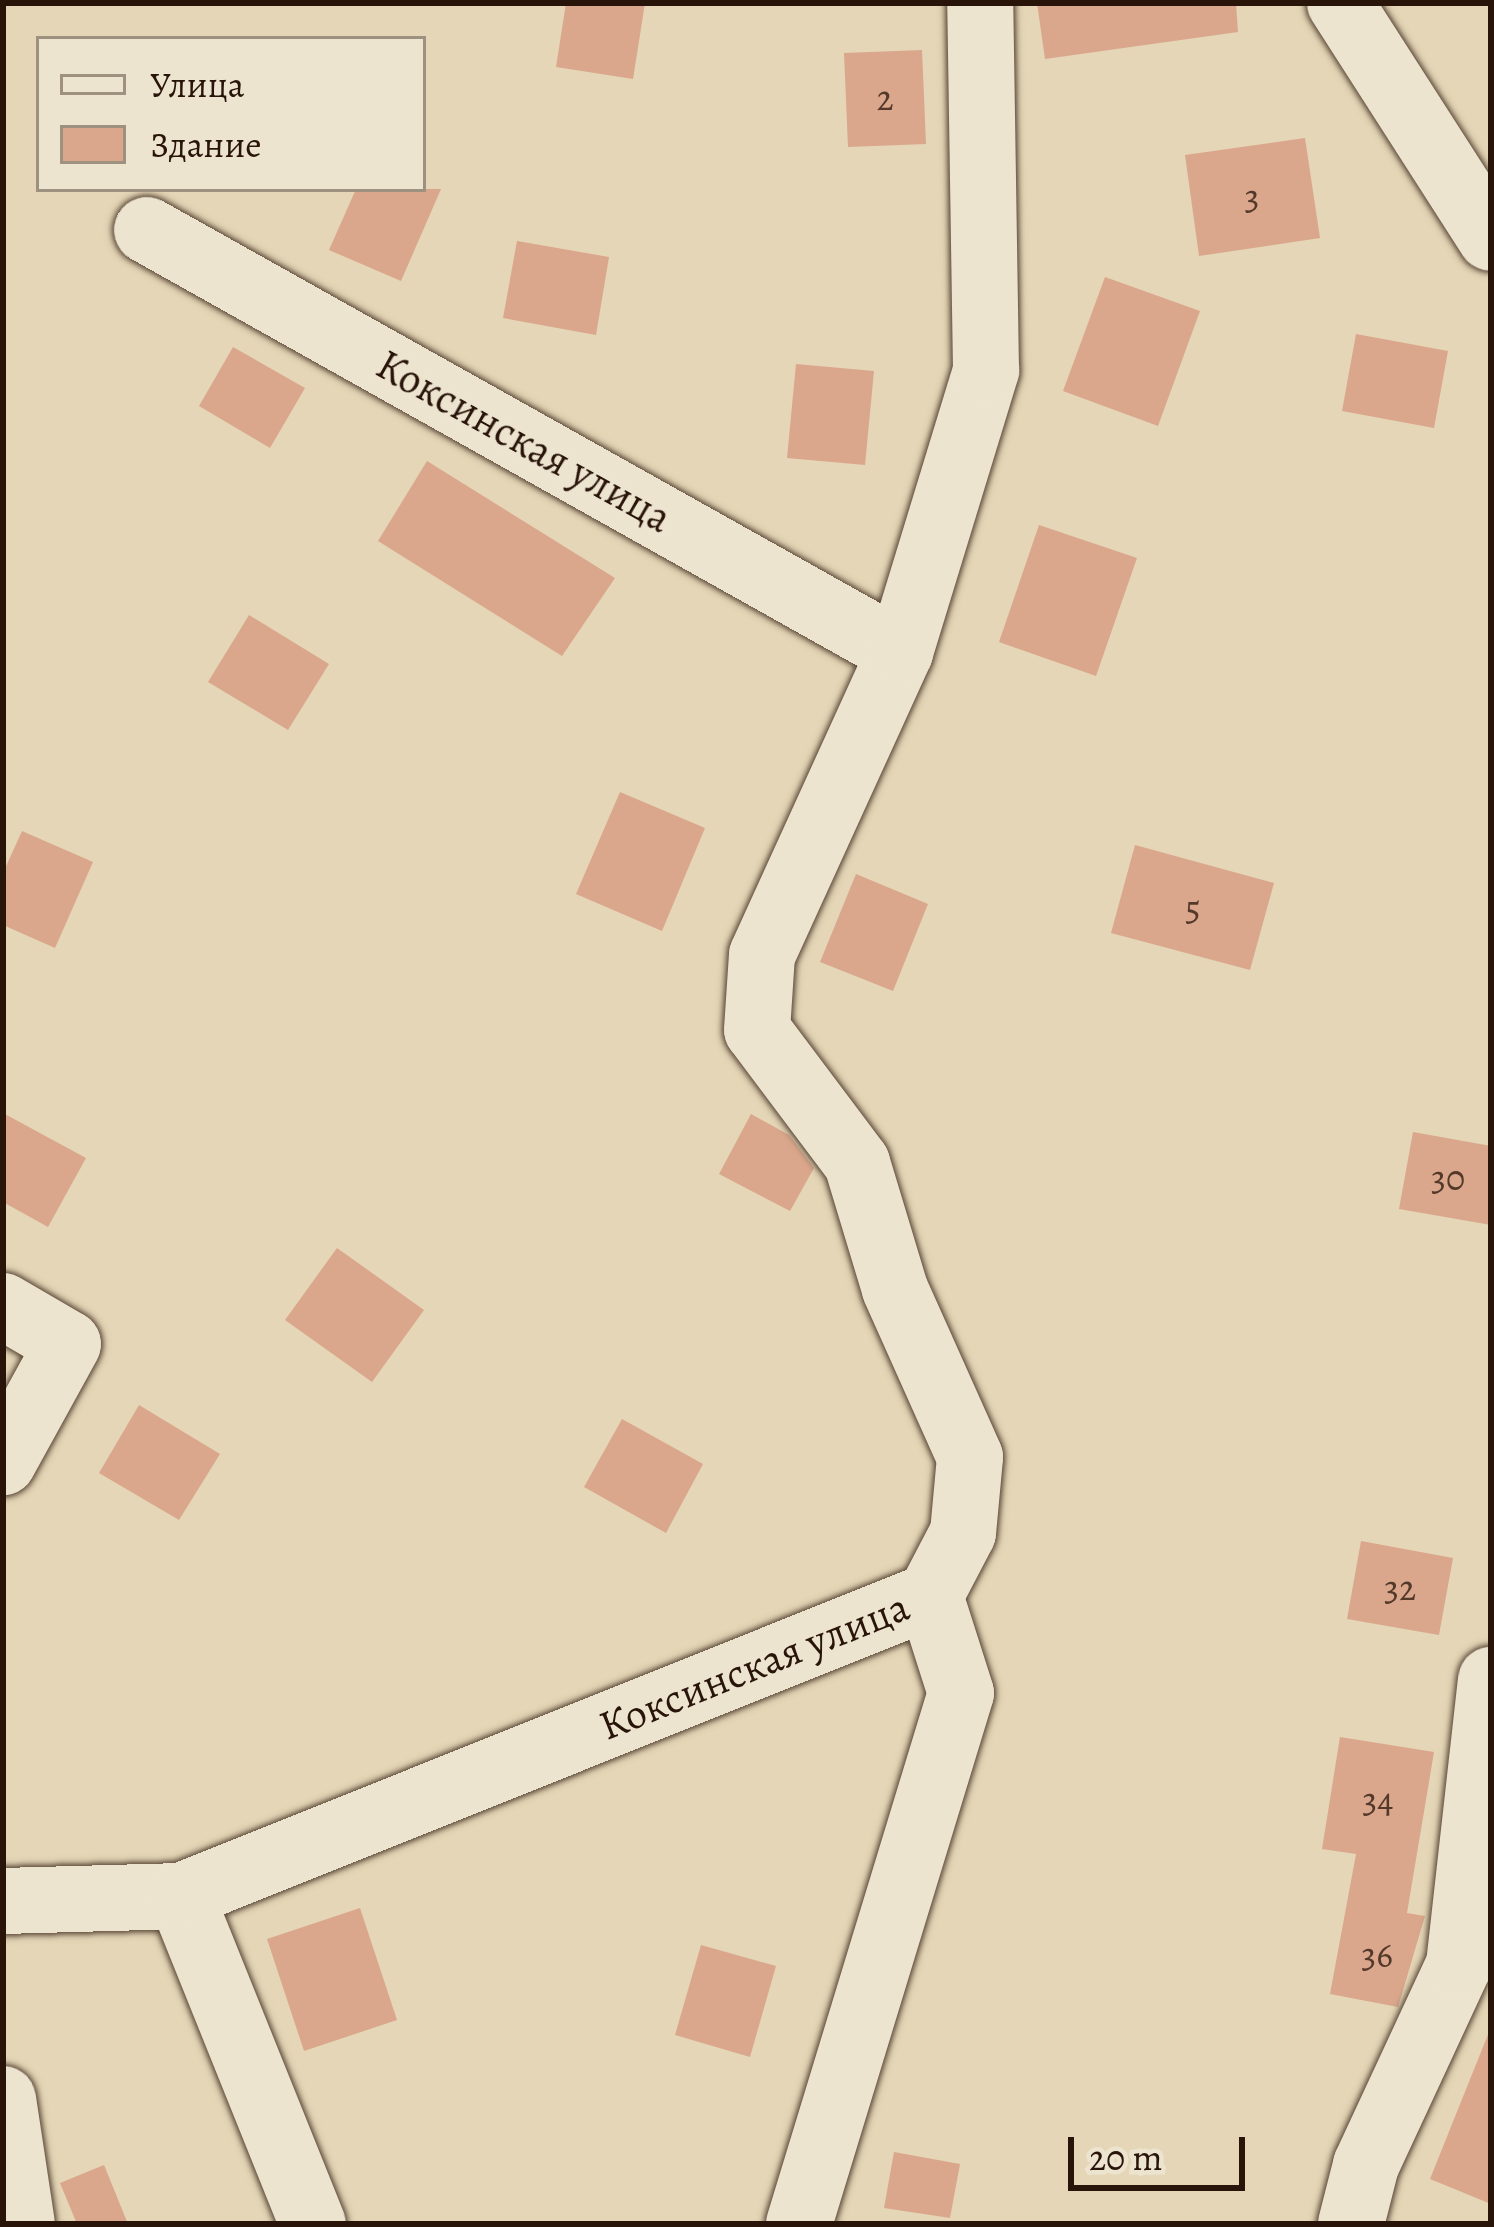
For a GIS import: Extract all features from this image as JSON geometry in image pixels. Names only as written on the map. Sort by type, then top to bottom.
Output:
[{"type":"street","name":"Коксинская улица","points":[[3,1901],[181,1896],[930,1596],[963,1532],[970,1456],[895,1289],[857,1163],[757,1030],[762,955],[900,652],[986,370],[980,3]]},
{"type":"street","points":[[1340,3],[1491,238]]},
{"type":"street","name":"Коксинская улица","points":[[147,230],[900,652]]},
{"type":"street","points":[[3,1306],[68,1344],[3,1462]]},
{"type":"street","points":[[799,2224],[961,1693],[930,1596]]},
{"type":"street","points":[[1351,2224],[1366,2165],[1459,1965],[1491,1681]]},
{"type":"street","points":[[181,1896],[314,2224]]},
{"type":"street","points":[[3,2099],[22,2224]]},
{"type":"building","points":[[566,3],[645,3],[633,79],[556,67]]},
{"type":"building","points":[[1037,3],[1236,3],[1238,32],[1045,59]]},
{"type":"building","points":[[922,50],[926,144],[848,147],[844,53]]},
{"type":"building","points":[[1305,138],[1320,238],[1199,256],[1185,155]]},
{"type":"building","points":[[441,189],[401,281],[329,250],[355,192]]},
{"type":"building","points":[[517,241],[609,257],[596,335],[503,318]]},
{"type":"building","points":[[1105,277],[1200,311],[1158,426],[1063,391]]},
{"type":"building","points":[[1356,334],[1448,351],[1434,428],[1342,411]]},
{"type":"building","points":[[233,347],[305,388],[270,448],[199,406]]},
{"type":"building","points":[[796,364],[874,371],[865,465],[787,458]]},
{"type":"building","points":[[427,461],[615,578],[562,656],[378,541]]},
{"type":"building","points":[[1039,525],[1137,558],[1096,676],[999,642]]},
{"type":"building","points":[[249,615],[329,664],[288,730],[208,682]]},
{"type":"building","points":[[620,792],[705,828],[662,931],[576,894]]},
{"type":"building","points":[[22,831],[93,862],[55,948],[3,925],[3,873]]},
{"type":"building","points":[[1135,845],[1274,883],[1250,970],[1111,933]]},
{"type":"building","points":[[856,874],[928,904],[893,991],[820,962]]},
{"type":"building","points":[[3,1113],[86,1158],[48,1227],[3,1202]]},
{"type":"building","points":[[751,1114],[789,1135],[814,1168],[790,1211],[719,1174]]},
{"type":"building","points":[[1413,1132],[1491,1146],[1491,1225],[1399,1209]]},
{"type":"building","points":[[337,1248],[424,1310],[372,1382],[285,1320]]},
{"type":"building","points":[[139,1405],[220,1454],[179,1520],[99,1473]]},
{"type":"building","points":[[622,1419],[703,1464],[666,1533],[584,1487]]},
{"type":"building","points":[[1361,1541],[1453,1558],[1439,1635],[1347,1619]]},
{"type":"building","points":[[1340,1737],[1434,1752],[1407,1913],[1425,1916],[1398,2007],[1330,1994],[1356,1854],[1322,1849]]},
{"type":"building","points":[[360,1908],[397,2020],[304,2051],[267,1939]]},
{"type":"building","points":[[701,1945],[776,1966],[750,2057],[675,2035]]},
{"type":"building","points":[[1491,2032],[1491,2204],[1430,2179]]},
{"type":"building","points":[[894,2152],[960,2164],[950,2218],[884,2208]]},
{"type":"building","points":[[104,2165],[128,2224],[77,2224],[60,2183]]}]
